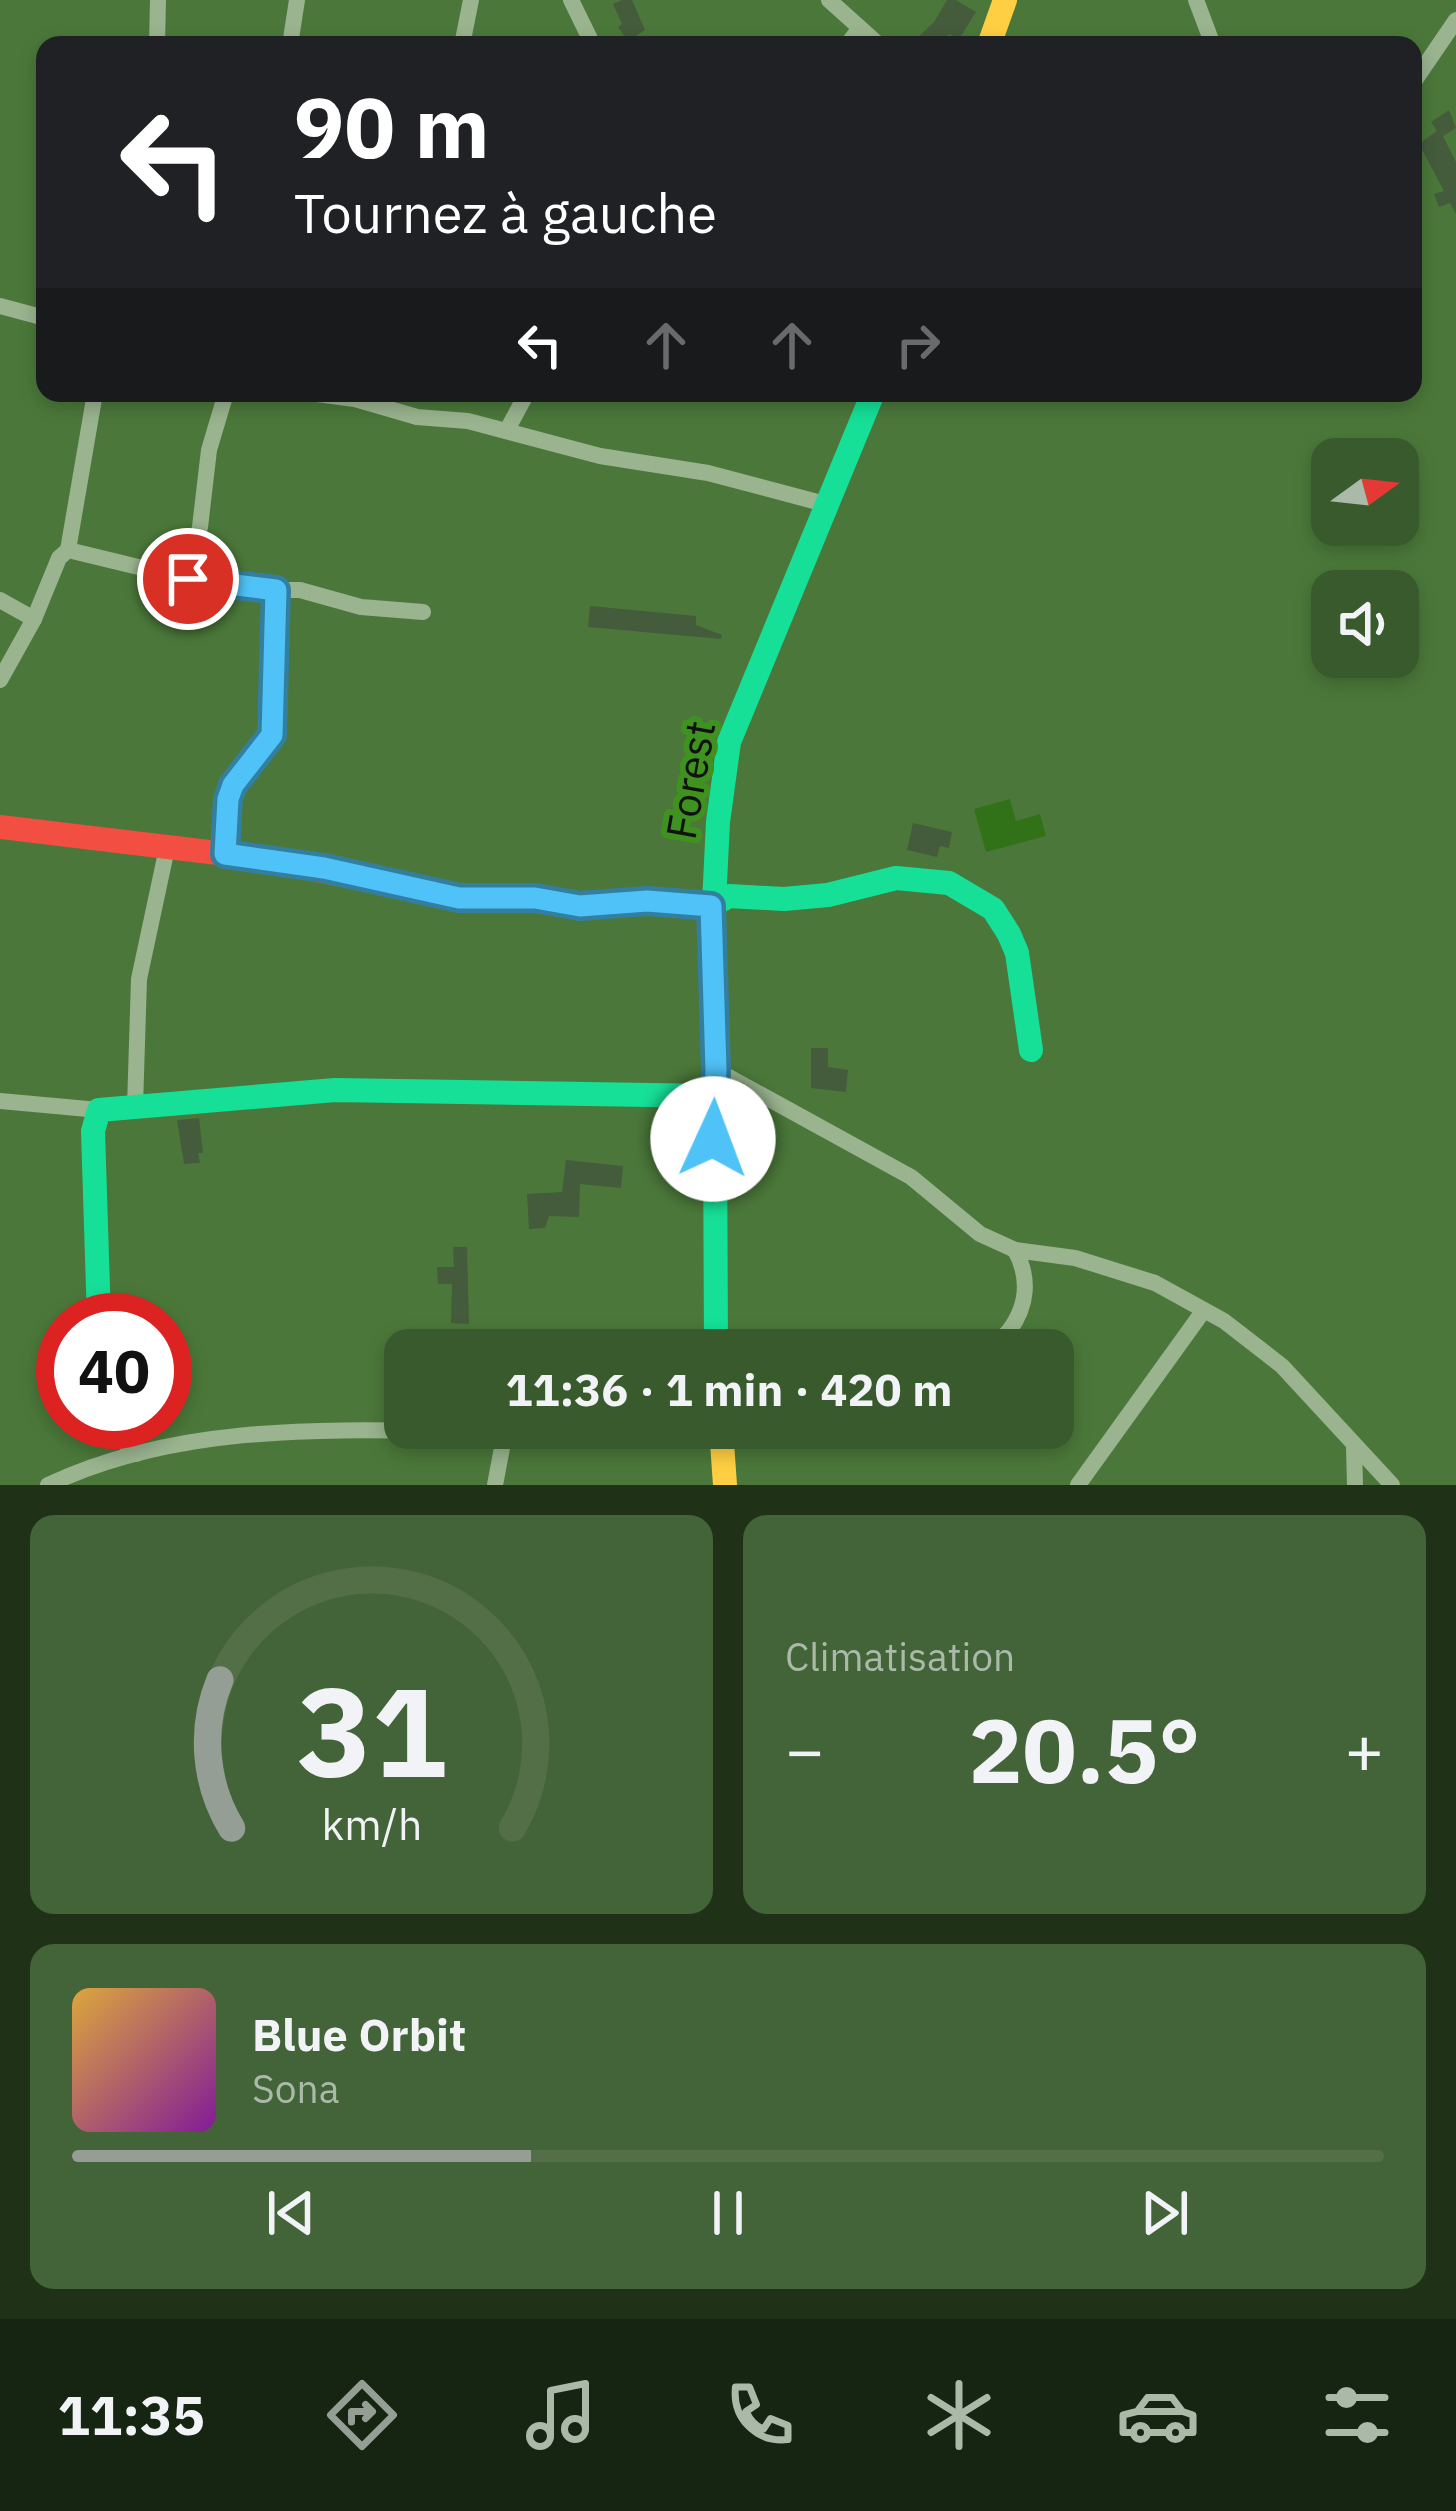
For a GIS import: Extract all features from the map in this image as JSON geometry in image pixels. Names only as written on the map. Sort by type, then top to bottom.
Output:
[{"type":"street","points":[[157,36],[158,0]]},
{"type":"street","points":[[291,36],[297,0]]},
{"type":"street","points":[[464,36],[471,0]]},
{"type":"street","points":[[571,0],[589,36]]},
{"type":"street","points":[[830,0],[868,36]]},
{"type":"street","points":[[992,36],[1005,0]]},
{"type":"street","points":[[1196,0],[1210,36]]},
{"type":"street","points":[[1422,69],[1456,20]]},
{"type":"street","points":[[854,36],[859,29]]},
{"type":"street","points":[[0,306],[36,316]]},
{"type":"street","points":[[0,680],[34,619],[59,558],[68,550],[93,402]]},
{"type":"street","points":[[188,579],[209,450],[223,402]]},
{"type":"street","points":[[373,402],[417,417],[468,421],[583,452],[708,473],[826,504]]},
{"type":"street","points":[[507,430],[521,402]]},
{"type":"street","name":"Forest","points":[[715,1329],[711,906],[729,742],[869,402]]},
{"type":"street","points":[[68,550],[188,579],[322,594],[361,607],[423,612]]},
{"type":"street","points":[[225,854],[233,785],[272,735],[276,590]]},
{"type":"street","points":[[0,600],[34,619]]},
{"type":"street","points":[[0,827],[324,868],[459,898],[535,898],[580,906],[647,901],[711,906],[729,896],[828,895],[896,878],[949,883],[993,909],[1010,934],[1018,952],[1031,1049]]},
{"type":"street","points":[[135,1107],[139,980],[167,848]]},
{"type":"street","points":[[0,1101],[99,1110],[335,1090],[715,1083],[911,1177],[980,1234],[1015,1250],[1107,1266],[1155,1283],[1204,1310],[1282,1366],[1392,1485]]},
{"type":"street","points":[[98,1293],[93,1131],[99,1110]]},
{"type":"street","points":[[1010,1329],[1028,1288],[1015,1250]]},
{"type":"street","points":[[1078,1485],[1204,1310]]},
{"type":"street","points":[[48,1485],[96,1464],[202,1441],[289,1430],[384,1431]]},
{"type":"street","points":[[1354,1447],[1355,1485]]},
{"type":"street","points":[[96,1464],[104,1449]]},
{"type":"street","points":[[132,1449],[136,1454]]},
{"type":"street","points":[[495,1485],[502,1449]]},
{"type":"street","points":[[722,1449],[725,1485]]},
{"type":"shaded area","points":[[1010,799],[1016,821],[1040,814],[1046,836],[986,852],[974,809]]},
{"type":"building","points":[[632,0],[645,30],[624,36],[613,4]]},
{"type":"building","points":[[947,0],[976,12],[961,36],[919,36]]},
{"type":"building","points":[[1449,110],[1456,128],[1443,136],[1456,162],[1456,214],[1450,203],[1439,207],[1434,194],[1444,191],[1422,150],[1422,142],[1437,131],[1431,122]]},
{"type":"building","points":[[590,606],[696,616],[696,625],[722,635],[721,639],[588,627]]},
{"type":"building","points":[[913,823],[952,832],[949,848],[940,846],[937,857],[907,850]]},
{"type":"building","points":[[811,1048],[828,1048],[828,1067],[848,1070],[846,1092],[811,1088]]},
{"type":"building","points":[[199,1118],[200,1163],[184,1164],[177,1120]]},
{"type":"building","points":[[566,1160],[623,1166],[621,1188],[580,1184],[579,1217],[549,1216],[545,1228],[529,1229],[527,1194],[562,1192]]},
{"type":"building","points":[[453,1247],[467,1247],[469,1324],[451,1323],[452,1284],[438,1284],[437,1267],[454,1267]]},
{"type":"traffic: fast","points":[[716,1329],[714,903],[729,742],[869,402]]},
{"type":"traffic: fast","points":[[515,898],[580,906],[647,901],[711,906],[729,896],[828,895],[896,878],[949,883],[993,909],[1009,934],[1017,953],[1031,1050]]},
{"type":"traffic: fast","points":[[98,1293],[93,1131],[99,1110],[335,1090],[714,1096]]},
{"type":"traffic: slow","points":[[992,36],[1005,0]]},
{"type":"traffic: slow","points":[[722,1449],[725,1485]]},
{"type":"traffic: jam","points":[[0,827],[251,857],[459,898],[515,898]]},
{"type":"route","points":[[188,579],[276,590],[272,735],[233,785],[225,854],[324,868],[459,898],[535,898],[580,906],[670,901],[711,906],[713,1139]]}]
